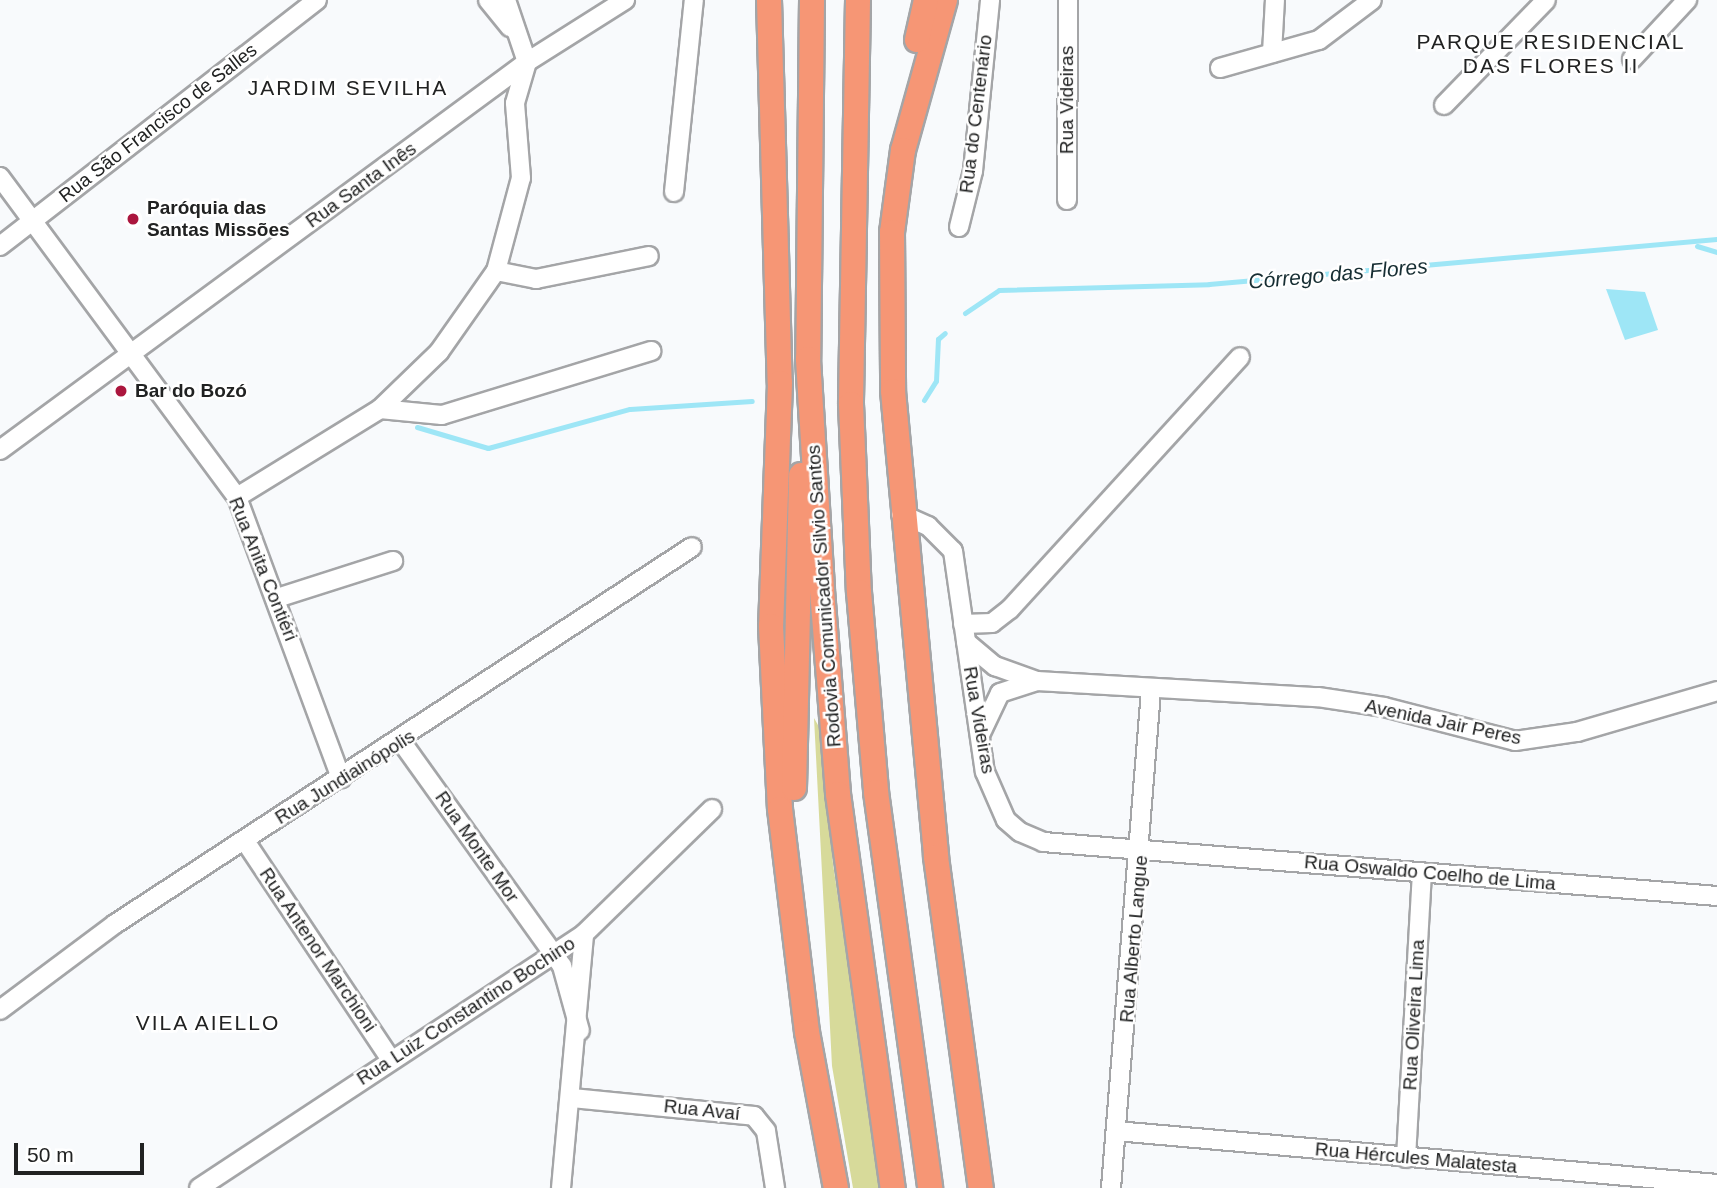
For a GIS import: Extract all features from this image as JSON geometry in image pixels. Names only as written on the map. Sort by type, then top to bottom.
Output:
[{"type":"highway","points":[[769,0],[780,383],[771,626],[780,809],[807,1032],[836,1188]]},
{"type":"highway","name":"Rodovia Comunicador Silvio Santos","points":[[812,0],[808,359],[838,794],[893,1188]]},
{"type":"highway","name":"Rodovia Comunicador Silvio Santos","points":[[858,0],[851,404],[859,592],[877,805],[930,1188]]},
{"type":"highway","points":[[901,514],[886,494],[883,450],[880,206],[926,0]]},
{"type":"highway","points":[[945,0],[904,150],[892,232],[901,514],[936,857],[981,1188]]},
{"type":"highway","points":[[807,1032],[809,964],[794,795],[808,359]]},
{"type":"street","name":"Rua São Francisco de Salles","points":[[0,246],[317,0]]},
{"type":"street","points":[[488,0],[515,33]]},
{"type":"street","points":[[237,497],[380,410],[439,352],[496,271],[522,178],[515,103],[527,62],[506,0]]},
{"type":"street","name":"Rua Santa Inês","points":[[0,450],[527,62],[625,0]]},
{"type":"street","points":[[674,192],[694,0]]},
{"type":"street","name":"Rua do Centenário","points":[[959,227],[973,171],[990,0]]},
{"type":"street","name":"Rua Videiras","points":[[1067,200],[1068,0]]},
{"type":"street","points":[[1272,53],[1275,0]]},
{"type":"street","points":[[1220,68],[1319,40],[1372,0]]},
{"type":"street","points":[[1444,106],[1546,0]]},
{"type":"street","points":[[1632,59],[1687,0]]},
{"type":"street","name":"Rua Anita Contiéri","points":[[0,177],[237,497],[277,598],[341,778]]},
{"type":"street","points":[[496,271],[536,279],[649,256]]},
{"type":"street","points":[[380,410],[442,415],[651,351]]},
{"type":"street","points":[[901,514],[928,526],[953,551],[964,633],[992,623],[1010,609],[1240,357]]},
{"type":"street","name":"Rua Jundiainópolis","points":[[0,1010],[116,924],[401,741],[692,547]]},
{"type":"street","points":[[277,598],[393,561]]},
{"type":"street","name":"Rua Videiras","points":[[964,633],[979,738],[995,797],[1020,832],[1043,842],[1142,851]]},
{"type":"street","name":"Avenida Jair Peres","points":[[964,633],[995,666],[1037,681],[1151,690],[1318,697],[1384,707],[1515,741],[1577,732],[1717,691]]},
{"type":"street","name":"Avenida Jair Peres","points":[[979,738],[1000,693],[1037,681]]},
{"type":"street","name":"Rua Alberto Langue","points":[[1111,1188],[1142,851],[1151,690]]},
{"type":"street","name":"Rua Monte Mor","points":[[401,741],[562,966],[580,1031]]},
{"type":"street","name":"Rua Luiz Constantino Bochino","points":[[199,1188],[584,934],[712,809]]},
{"type":"street","name":"Rua Antenor Marchioni","points":[[245,841],[391,1060]]},
{"type":"street","name":"Rua Oswaldo Coelho de Lima","points":[[1142,851],[1717,896]]},
{"type":"street","name":"Rua Oliveira Lima","points":[[1406,1158],[1422,872]]},
{"type":"street","points":[[561,1188],[580,1031],[584,934]]},
{"type":"street","name":"Rua Avaí","points":[[572,1098],[754,1116],[766,1131],[775,1188]]},
{"type":"street","name":"Rua Hércules Malatesta","points":[[1116,1131],[1717,1184]]},
{"type":"green space","points":[[814,718],[823,734],[833,864],[881,1188],[853,1188],[832,1066]]},
{"type":"water","points":[[1606,289],[1645,292],[1658,330],[1625,340]]},
{"type":"waterway","name":"Córrego das Flores","points":[[965,313],[999,290],[1209,284],[1717,239]]},
{"type":"waterway","points":[[1697,246],[1717,252]]},
{"type":"waterway","name":"Córrego das Flores","points":[[924,400],[936,381],[938,339],[945,333]]},
{"type":"waterway","name":"Córrego das Flores","points":[[417,427],[488,448],[630,409],[752,401]]},
{"type":"place","name":"Paróquia das Santas Missões","points":[[133,219]]},
{"type":"place","name":"Bar do Bozó","points":[[121,391]]},
{"type":"district","name":"PARQUE RESIDENCIAL DAS FLORES II","points":[[1551,54]]},
{"type":"district","name":"JARDIM SEVILHA","points":[[348,88]]},
{"type":"district","name":"VILA AIELLO","points":[[208,1023]]}]
